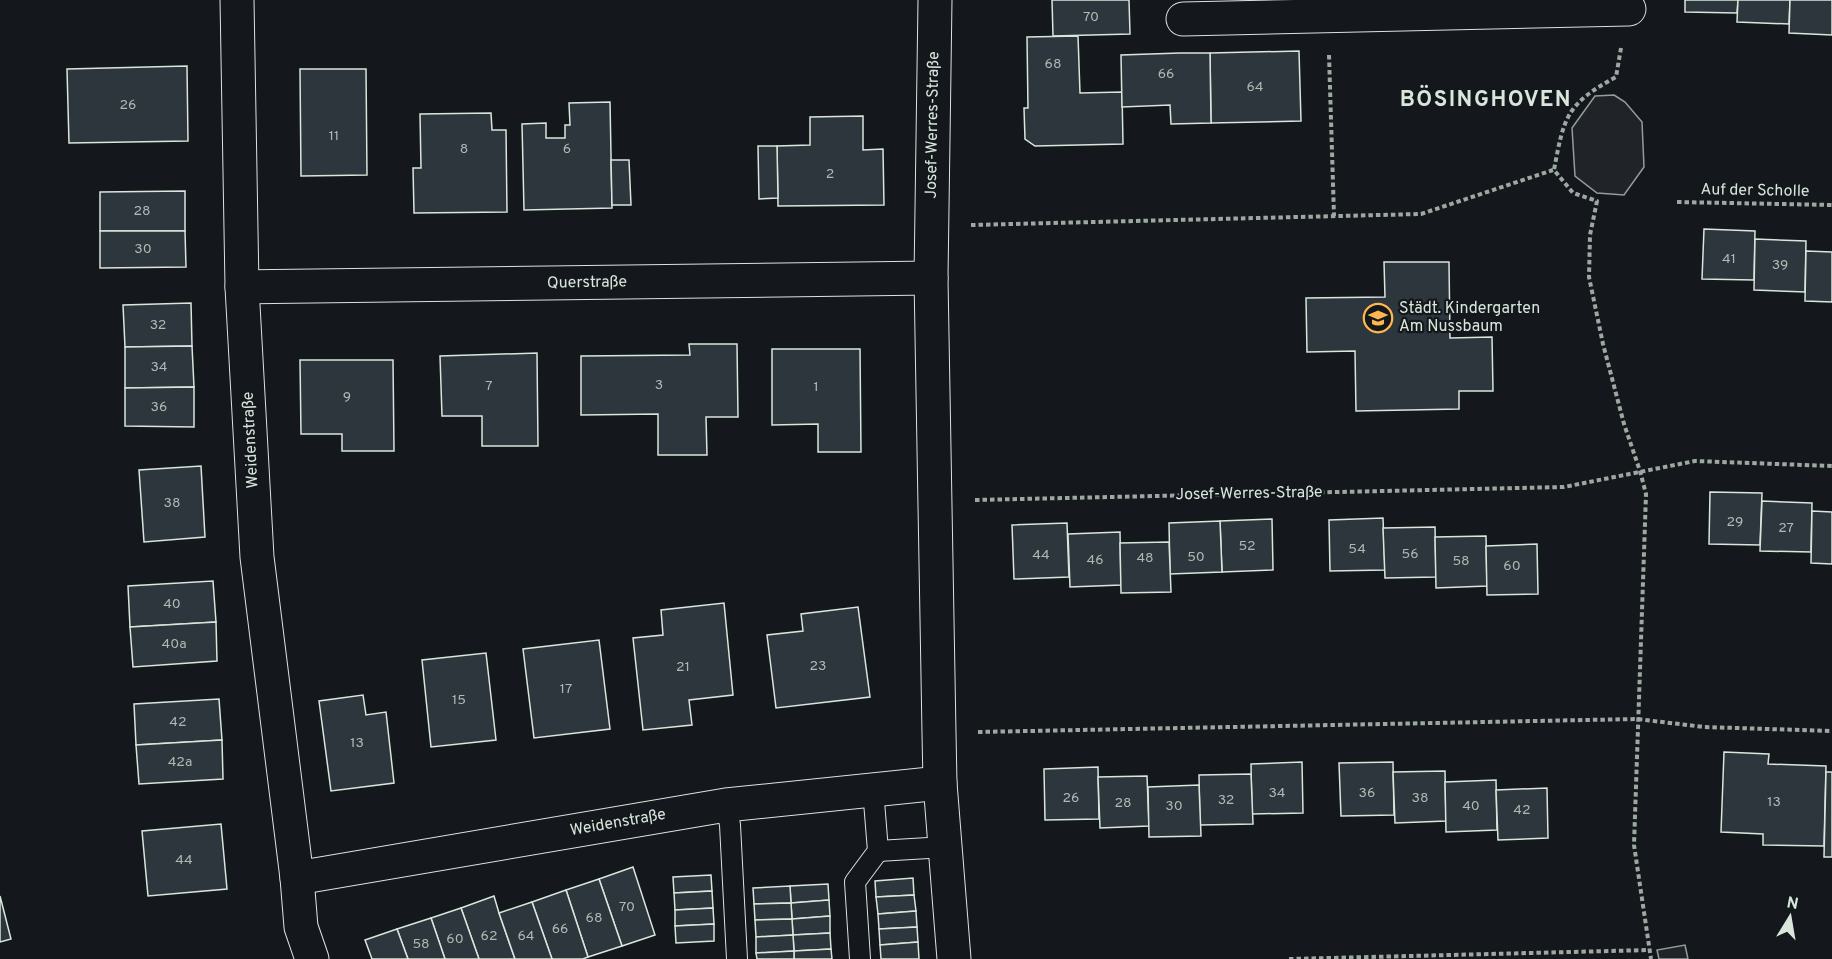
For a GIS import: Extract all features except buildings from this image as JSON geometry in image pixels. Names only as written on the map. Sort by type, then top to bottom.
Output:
[{"type":"street","name":"Weidenstraße","points":[[237,0],[242,287],[257,557],[297,878],[301,927],[312,959]]},
{"type":"street","name":"Josef-Werres-Straße","points":[[934,0],[931,278],[940,783],[954,959]]},
{"type":"street","points":[[1183,19],[1328,15],[1480,6],[1629,9]]},
{"type":"street","name":"Querstraße","points":[[242,287],[931,278]]},
{"type":"street","name":"Weidenstraße","points":[[297,878],[726,805],[940,783]]},
{"type":"lane","points":[[860,959],[855,882],[878,850],[873,789]]},
{"type":"lane","points":[[726,805],[730,825],[737,959]]},
{"type":"lane","points":[[878,850],[945,847]]},
{"type":"path","points":[[1554,170],[1564,123],[1576,104],[1593,90],[1616,77],[1629,9]]},
{"type":"path","points":[[1328,15],[1334,216]]},
{"type":"path","points":[[931,226],[1421,214],[1554,170]]},
{"type":"path","points":[[1554,170],[1573,193],[1597,201],[1590,235],[1589,277],[1603,344],[1624,424],[1646,494],[1637,719],[1635,844],[1651,959]]},
{"type":"path","name":"Auf der Scholle","points":[[1677,202],[1832,205]]},
{"type":"path","name":"Josef-Werres-Straße","points":[[935,501],[1564,487],[1695,461],[1832,466]]},
{"type":"path","points":[[939,733],[1637,719],[1704,727],[1832,731]]},
{"type":"path","points":[[1289,959],[1649,950]]},
{"type":"shaded area","points":[[1614,95],[1625,102],[1642,122],[1644,167],[1624,195],[1597,193],[1575,176],[1572,128],[1595,96]]},
{"type":"shaded area","points":[[1685,945],[1688,959],[1659,959],[1657,950]]},
{"type":"place","name":"Städt. Kindergarten Am Nussbaum","points":[[1378,318]]},
{"type":"district","name":"BÖSINGHOVEN","points":[[1486,100]]}]
